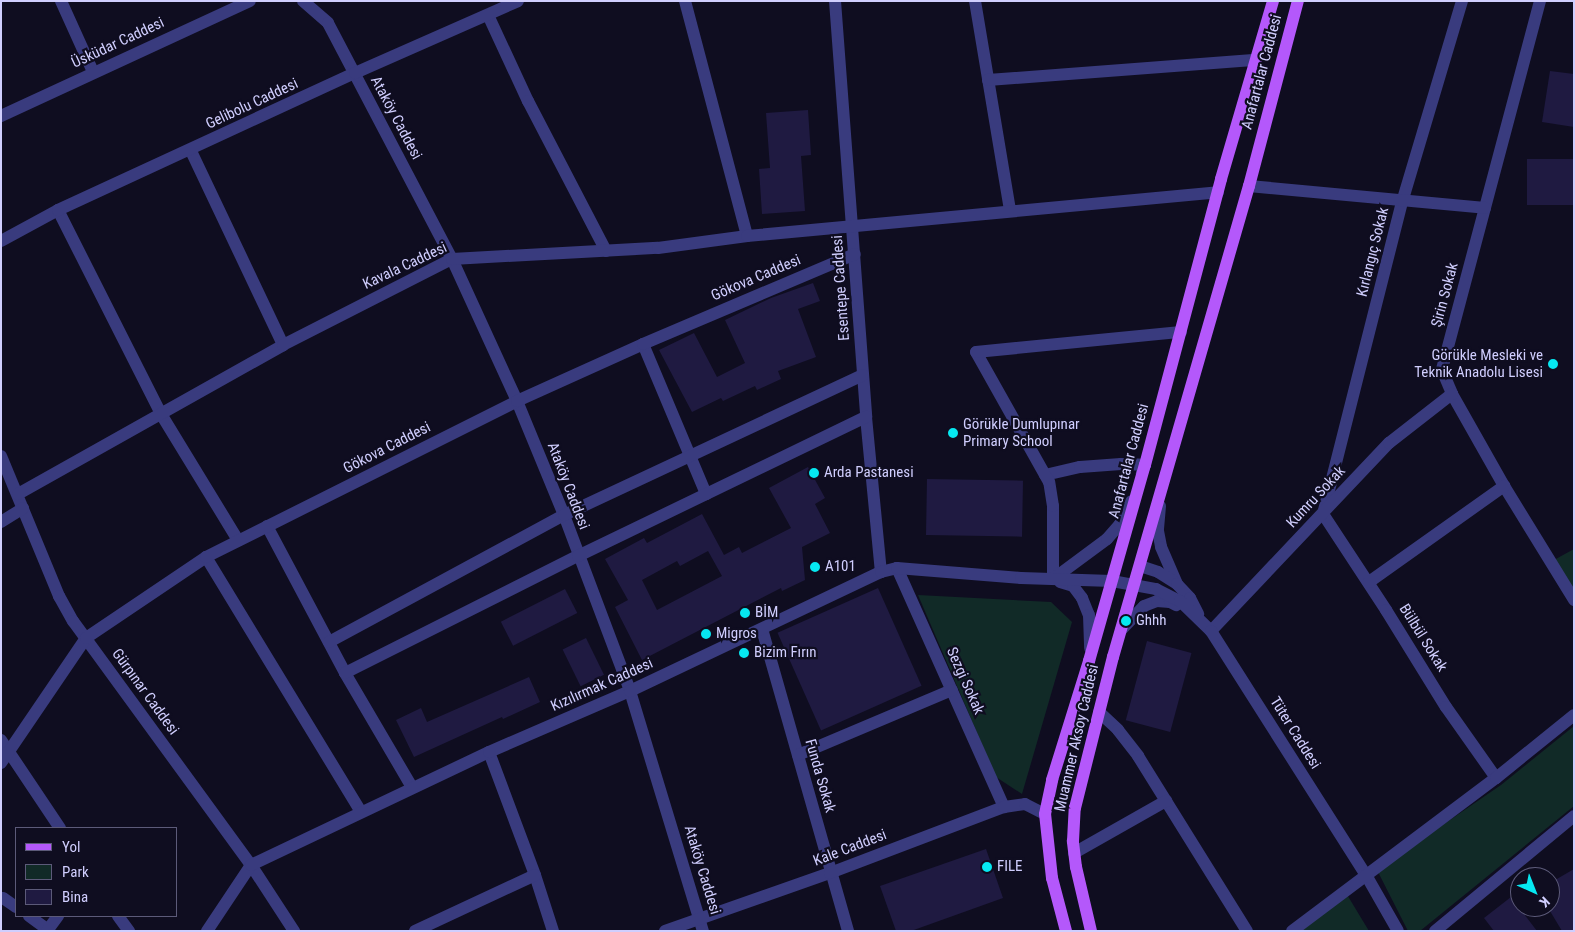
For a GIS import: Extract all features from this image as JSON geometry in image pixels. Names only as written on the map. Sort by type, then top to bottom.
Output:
[{"type":"main road","name":"Anafartalar Caddesi","points":[[1066,931],[1052,878],[1045,814],[1052,780],[1089,661],[1145,465],[1218,192],[1273,1]]},
{"type":"main road","name":"Anafartalar Caddesi","points":[[1135,584],[1249,186],[1298,1]]},
{"type":"main road","name":"Muammer Aksoy Caddesi","points":[[1091,931],[1074,853],[1075,808],[1099,712],[1135,584]]},
{"type":"street","points":[[61,1],[93,72]]},
{"type":"street","name":"Üsküdar Caddesi","points":[[1,116],[250,1]]},
{"type":"street","points":[[303,1],[328,23],[355,74]]},
{"type":"street","name":"Gelibolu Caddesi","points":[[1,241],[58,210],[518,1]]},
{"type":"street","points":[[685,1],[747,236]]},
{"type":"street","name":"Esentepe Caddesi","points":[[835,1],[866,417],[881,572]]},
{"type":"street","points":[[975,1],[1010,211]]},
{"type":"street","name":"Kırlangıç Sokak","points":[[1323,514],[1402,202],[1462,1]]},
{"type":"street","name":"Şirin Sokak","points":[[1540,1],[1442,370],[1452,394],[1504,486],[1574,600]]},
{"type":"street","points":[[488,14],[528,101],[606,251]]},
{"type":"street","points":[[988,80],[1256,60]]},
{"type":"street","name":"Ataköy Caddesi","points":[[355,74],[452,259],[517,401],[564,516],[630,691],[701,925]]},
{"type":"street","points":[[191,151],[282,345]]},
{"type":"street","points":[[1249,186],[1402,202],[1485,208]]},
{"type":"street","name":"Kavala Caddesi","points":[[18,494],[282,345],[452,259],[658,248],[747,236],[1218,192]]},
{"type":"street","points":[[58,210],[162,414],[238,540]]},
{"type":"street","name":"Gökova Caddesi","points":[[1,763],[86,638],[206,557],[517,401],[643,344],[855,254]]},
{"type":"street","points":[[1053,579],[1052,498],[1045,475],[976,352],[1181,332]]},
{"type":"street","points":[[643,344],[706,494]]},
{"type":"street","points":[[329,642],[564,516],[863,375]]},
{"type":"street","name":"Kumru Sokak","points":[[1211,631],[1389,443],[1452,394]]},
{"type":"street","points":[[345,673],[578,556],[866,417]]},
{"type":"street","name":"Gürpınar Caddesi","points":[[1,456],[59,596],[86,638],[252,865],[294,931]]},
{"type":"street","points":[[1045,475],[1097,465],[1145,465],[1120,524],[1107,539],[1053,579]]},
{"type":"street","points":[[1369,582],[1504,486]]},
{"type":"street","points":[[1161,492],[1158,531],[1168,565],[1177,584]]},
{"type":"street","points":[[1,522],[23,508]]},
{"type":"street","name":"Bülbül Sokak","points":[[1323,514],[1369,582],[1446,707],[1496,778]]},
{"type":"street","points":[[267,526],[345,673],[412,787]]},
{"type":"street","points":[[206,557],[361,812]]},
{"type":"street","points":[[1140,566],[1158,572],[1177,584],[1190,598],[1200,618]]},
{"type":"street","name":"Kızılırmak Caddesi","points":[[207,931],[252,865],[412,787],[630,691],[881,572],[897,568],[1053,579],[1112,581]]},
{"type":"street","name":"Sezgi Sokak","points":[[897,568],[1004,807]]},
{"type":"street","points":[[1053,579],[1073,586],[1082,598],[1089,615],[1091,632],[1089,661]]},
{"type":"street","name":"Tüter Caddesi","points":[[1112,581],[1156,589],[1180,601],[1200,618],[1211,631],[1366,876],[1398,931]]},
{"type":"street","points":[[1121,630],[1144,606],[1157,601],[1170,602],[1200,618]]},
{"type":"street","name":"Funda Sokak","points":[[762,629],[848,931]]},
{"type":"street","points":[[798,756],[952,690]]},
{"type":"street","points":[[1099,712],[1118,730],[1138,756],[1247,931]]},
{"type":"street","points":[[1292,931],[1496,778],[1574,715]]},
{"type":"street","points":[[1,740],[59,827]]},
{"type":"street","points":[[489,752],[535,875],[553,931]]},
{"type":"street","points":[[1074,853],[1166,801]]},
{"type":"street","name":"Kale Caddesi","points":[[665,931],[701,925],[830,873],[1004,807],[1024,804],[1045,814]]},
{"type":"street","points":[[1435,931],[1574,816]]},
{"type":"street","points":[[415,931],[535,875]]},
{"type":"street","points":[[3,898],[15,906]]},
{"type":"street","points":[[30,917],[48,930],[57,917]]},
{"type":"street","points":[[119,917],[129,931]]},
{"type":"green space","points":[[1574,549],[1574,590],[1554,560]]},
{"type":"green space","points":[[918,595],[1051,602],[1072,622],[1022,794],[996,777]]},
{"type":"green space","points":[[1574,726],[1574,806],[1420,931],[1408,931],[1377,870],[1501,785]]},
{"type":"green space","points":[[1346,893],[1369,931],[1299,931]]},
{"type":"building","points":[[1550,71],[1574,74],[1574,127],[1542,122]]},
{"type":"building","points":[[808,110],[811,155],[801,156],[805,211],[762,214],[759,169],[770,168],[766,113]]},
{"type":"building","points":[[1527,159],[1574,159],[1574,205],[1527,205]]},
{"type":"building","points":[[813,283],[820,301],[798,309],[816,357],[778,371],[781,379],[757,390],[755,386],[723,401],[721,398],[692,412],[659,350],[694,333],[717,377],[745,363],[725,320],[771,298]]},
{"type":"building","points":[[808,467],[825,498],[815,504],[830,533],[802,547],[805,580],[782,591],[781,588],[642,660],[615,607],[628,600],[605,559],[644,538],[647,543],[702,514],[724,555],[739,547],[742,553],[791,528],[769,488]],"holes":[[[708,551],[722,576],[657,610],[642,580],[677,561],[680,566]]]},
{"type":"building","name":"Görükle Dumlupınar Primary School","points":[[927,479],[1023,481],[1022,537],[926,535]]},
{"type":"building","points":[[878,588],[922,686],[821,730],[778,633]]},
{"type":"building","points":[[565,589],[577,613],[513,646],[501,622]]},
{"type":"building","points":[[586,638],[604,675],[581,686],[563,649]]},
{"type":"building","points":[[1147,641],[1191,653],[1170,732],[1126,720]]},
{"type":"building","points":[[529,677],[540,702],[414,757],[396,720],[421,708],[427,722]]},
{"type":"building","points":[[986,849],[1003,898],[911,931],[896,931],[880,886]]},
{"type":"building","points":[[1574,869],[1574,931],[1562,931],[1554,917],[1560,917],[1560,877]]},
{"type":"building","points":[[1510,898],[1510,917],[1526,917],[1537,931],[1494,931],[1484,918]]},
{"type":"place","name":"Görükle Mesleki ve Teknik Anadolu Lisesi","points":[[1553,364]]},
{"type":"place","name":"Görükle Dumlupınar Primary School","points":[[953,433]]},
{"type":"place","name":"Arda Pastanesi","points":[[814,473]]},
{"type":"place","name":"A101","points":[[815,567]]},
{"type":"place","name":"BİM","points":[[745,613]]},
{"type":"place","name":"Ghhh","points":[[1126,621]]},
{"type":"place","name":"Migros","points":[[706,634]]},
{"type":"place","name":"Bizim Fırın","points":[[744,653]]},
{"type":"place","name":"FILE","points":[[987,867]]}]
